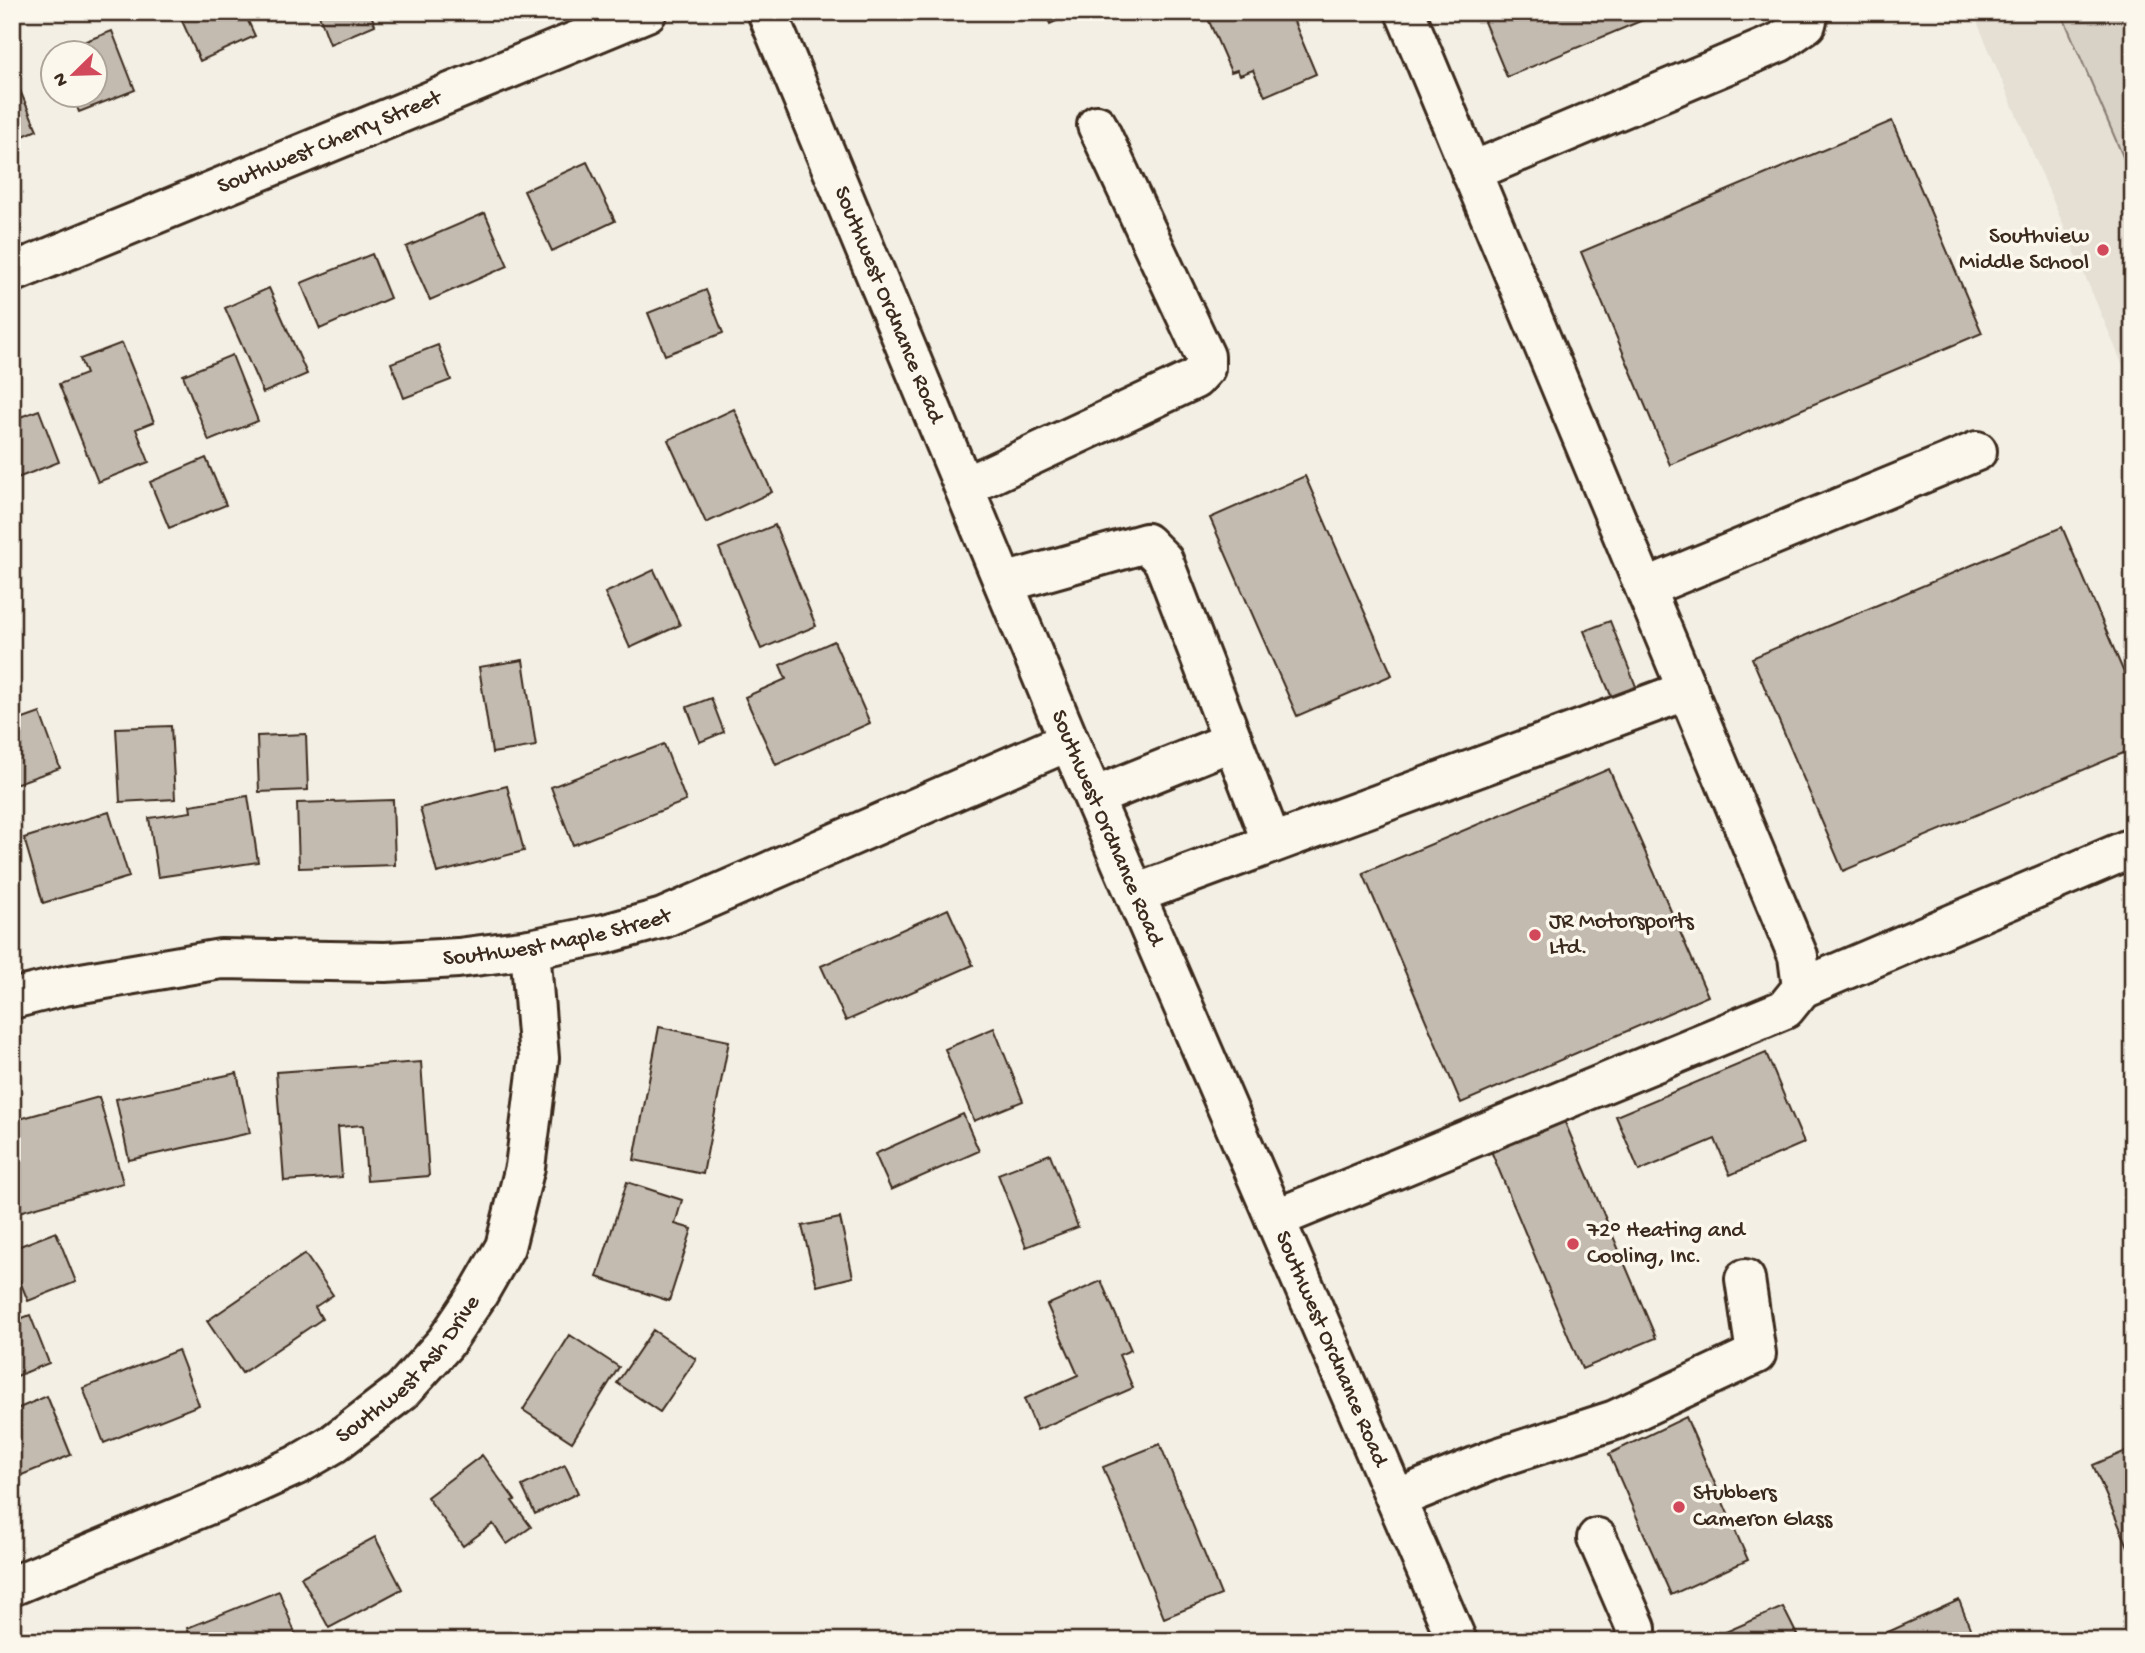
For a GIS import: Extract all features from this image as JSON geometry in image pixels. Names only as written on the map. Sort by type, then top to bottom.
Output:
[{"type":"street","name":"Southwest Cherry Street","points":[[12,273],[647,12]]},
{"type":"street","name":"Southwest Ordnance Road","points":[[767,12],[1069,741],[1457,1641]]},
{"type":"street","points":[[1405,12],[1798,956],[1802,988]]},
{"type":"street","points":[[1471,172],[1780,42],[1806,24],[1809,12]]},
{"type":"street","points":[[964,487],[1195,379],[1205,368],[1205,356],[1097,125]]},
{"type":"street","points":[[1645,588],[1977,451]]},
{"type":"street","points":[[1004,583],[1146,543],[1163,560],[1272,843]]},
{"type":"street","points":[[1135,894],[1688,690]]},
{"type":"street","name":"Southwest Maple Street","points":[[12,999],[76,983],[221,960],[385,962],[458,958],[605,934],[663,918],[1069,741]]},
{"type":"street","points":[[1094,797],[1233,741]]},
{"type":"street","points":[[1275,1219],[1785,1009],[1802,988],[2129,849]]},
{"type":"street","name":"Southwest Ash Drive","points":[[12,1586],[297,1465],[333,1444],[402,1391],[445,1343],[505,1247],[526,1167],[539,1058],[530,948]]},
{"type":"street","points":[[1396,1499],[1497,1458],[1615,1420],[1756,1354],[1745,1279]]},
{"type":"street","points":[[1597,1538],[1636,1628],[1636,1641]]},
{"type":"shaded area","name":"Southview Middle School","points":[[1973,12],[2133,12],[2133,389],[2015,111]]},
{"type":"shaded area","points":[[2061,12],[2133,12],[2133,180]]},
{"type":"building","points":[[178,12],[244,12],[255,36],[200,61]]},
{"type":"building","points":[[318,12],[370,12],[375,25],[330,44]]},
{"type":"building","points":[[1045,12],[1076,12],[1050,24]]},
{"type":"building","points":[[1205,12],[1290,12],[1316,74],[1265,96],[1253,70],[1240,75],[1237,70],[1231,72]]},
{"type":"building","points":[[1480,12],[1662,12],[1507,77]]},
{"type":"building","points":[[112,31],[135,90],[108,101],[108,38],[94,38]]},
{"type":"building","points":[[12,72],[37,130],[12,141]]},
{"type":"building","points":[[1892,121],[1982,333],[1670,465],[1581,252]]},
{"type":"building","points":[[587,162],[615,221],[552,251],[524,191]]},
{"type":"building","points":[[485,213],[508,266],[430,300],[406,247]]},
{"type":"building","points":[[372,254],[390,298],[320,329],[301,283]]},
{"type":"building","points":[[269,288],[307,374],[263,393],[225,308]]},
{"type":"building","points":[[706,290],[723,333],[665,355],[648,313]]},
{"type":"building","points":[[122,343],[154,422],[136,429],[149,462],[98,482],[59,384],[86,374],[80,359]]},
{"type":"building","points":[[438,345],[451,380],[404,398],[391,363]]},
{"type":"building","points":[[232,355],[258,421],[209,441],[183,375]]},
{"type":"building","points":[[734,409],[772,492],[706,523],[668,440]]},
{"type":"building","points":[[39,410],[59,462],[12,480],[12,420]]},
{"type":"building","points":[[206,458],[226,505],[169,528],[150,482]]},
{"type":"building","points":[[1305,476],[1392,675],[1297,716],[1210,518]]},
{"type":"building","points":[[12,520],[18,534],[12,537]]},
{"type":"building","points":[[775,525],[816,626],[761,649],[719,548]]},
{"type":"building","points":[[2062,527],[2133,694],[2133,749],[1843,871],[1752,658]]},
{"type":"building","points":[[654,570],[680,625],[630,648],[605,593]]},
{"type":"building","points":[[1610,621],[1637,689],[1612,698],[1584,631]]},
{"type":"building","points":[[834,641],[870,723],[776,765],[745,697],[786,679],[780,665]]},
{"type":"building","points":[[523,660],[536,746],[492,753],[479,667]]},
{"type":"building","points":[[711,698],[724,732],[700,742],[687,707]]},
{"type":"building","points":[[40,713],[60,768],[12,785],[12,723]]},
{"type":"building","points":[[171,726],[175,799],[120,802],[116,728]]},
{"type":"building","points":[[306,734],[308,790],[259,792],[257,736]]},
{"type":"building","points":[[664,744],[686,801],[573,845],[551,787]]},
{"type":"building","name":"JR Motorsports Ltd.","points":[[1609,769],[1708,996],[1461,1103],[1363,873]]},
{"type":"building","points":[[507,786],[524,851],[437,873],[420,808]]},
{"type":"building","points":[[248,796],[258,862],[158,877],[149,818],[191,812],[190,805]]},
{"type":"building","points":[[393,800],[395,865],[299,868],[297,803]]},
{"type":"building","points":[[109,812],[129,877],[43,903],[24,838]]},
{"type":"building","points":[[948,909],[973,965],[846,1021],[821,966]]},
{"type":"building","points":[[659,1027],[729,1041],[703,1174],[634,1160]]},
{"type":"building","points":[[994,1028],[1023,1101],[974,1121],[945,1049]]},
{"type":"building","points":[[1766,1053],[1804,1143],[1730,1175],[1715,1139],[1639,1171],[1616,1116]]},
{"type":"building","points":[[421,1062],[429,1176],[367,1181],[363,1125],[338,1127],[342,1177],[284,1181],[276,1072]]},
{"type":"building","points":[[237,1073],[250,1133],[129,1160],[116,1099]]},
{"type":"building","points":[[99,1097],[123,1183],[12,1214],[12,1121]]},
{"type":"building","points":[[963,1114],[979,1151],[891,1190],[875,1154]]},
{"type":"building","name":"72° Heating and Cooling, Inc.","points":[[1564,1120],[1656,1338],[1582,1369],[1491,1151]]},
{"type":"building","points":[[1050,1154],[1078,1227],[1026,1247],[998,1174]]},
{"type":"building","points":[[627,1182],[682,1200],[675,1224],[692,1229],[669,1301],[597,1277]]},
{"type":"building","points":[[840,1218],[853,1277],[817,1286],[802,1226]]},
{"type":"building","points":[[56,1232],[76,1282],[28,1301],[12,1262],[12,1249]]},
{"type":"building","points":[[305,1254],[333,1295],[315,1307],[322,1319],[242,1373],[207,1321]]},
{"type":"building","points":[[1101,1281],[1131,1350],[1119,1355],[1133,1388],[1037,1430],[1024,1399],[1078,1375],[1047,1305]]},
{"type":"building","points":[[30,1315],[49,1363],[12,1378],[12,1322]]},
{"type":"building","points":[[653,1330],[696,1359],[660,1412],[617,1383]]},
{"type":"building","points":[[570,1335],[619,1367],[572,1442],[523,1410]]},
{"type":"building","points":[[178,1350],[199,1405],[104,1443],[83,1388]]},
{"type":"building","points":[[47,1396],[71,1455],[12,1479],[12,1411]]},
{"type":"building","name":"Stubbers Cameron Glass","points":[[1686,1417],[1748,1560],[1671,1595],[1609,1454]]},
{"type":"building","points":[[1160,1444],[1221,1595],[1164,1618],[1103,1467]]},
{"type":"building","points":[[2133,1448],[2133,1558],[2093,1465]]},
{"type":"building","points":[[482,1455],[531,1527],[507,1544],[493,1524],[463,1546],[427,1497]]},
{"type":"building","points":[[565,1465],[578,1493],[535,1514],[522,1486]]},
{"type":"building","points":[[375,1537],[402,1589],[329,1628],[301,1577]]},
{"type":"building","points":[[279,1591],[298,1641],[192,1641],[187,1628]]},
{"type":"building","points":[[1959,1600],[1975,1641],[1868,1641]]},
{"type":"building","points":[[1783,1607],[1800,1641],[1705,1641]]},
{"type":"place","name":"Southview Middle School","points":[[2103,250]]},
{"type":"place","name":"JR Motorsports Ltd.","points":[[1535,935]]},
{"type":"place","name":"72° Heating and Cooling, Inc.","points":[[1573,1244]]},
{"type":"place","name":"Stubbers Cameron Glass","points":[[1679,1507]]}]
